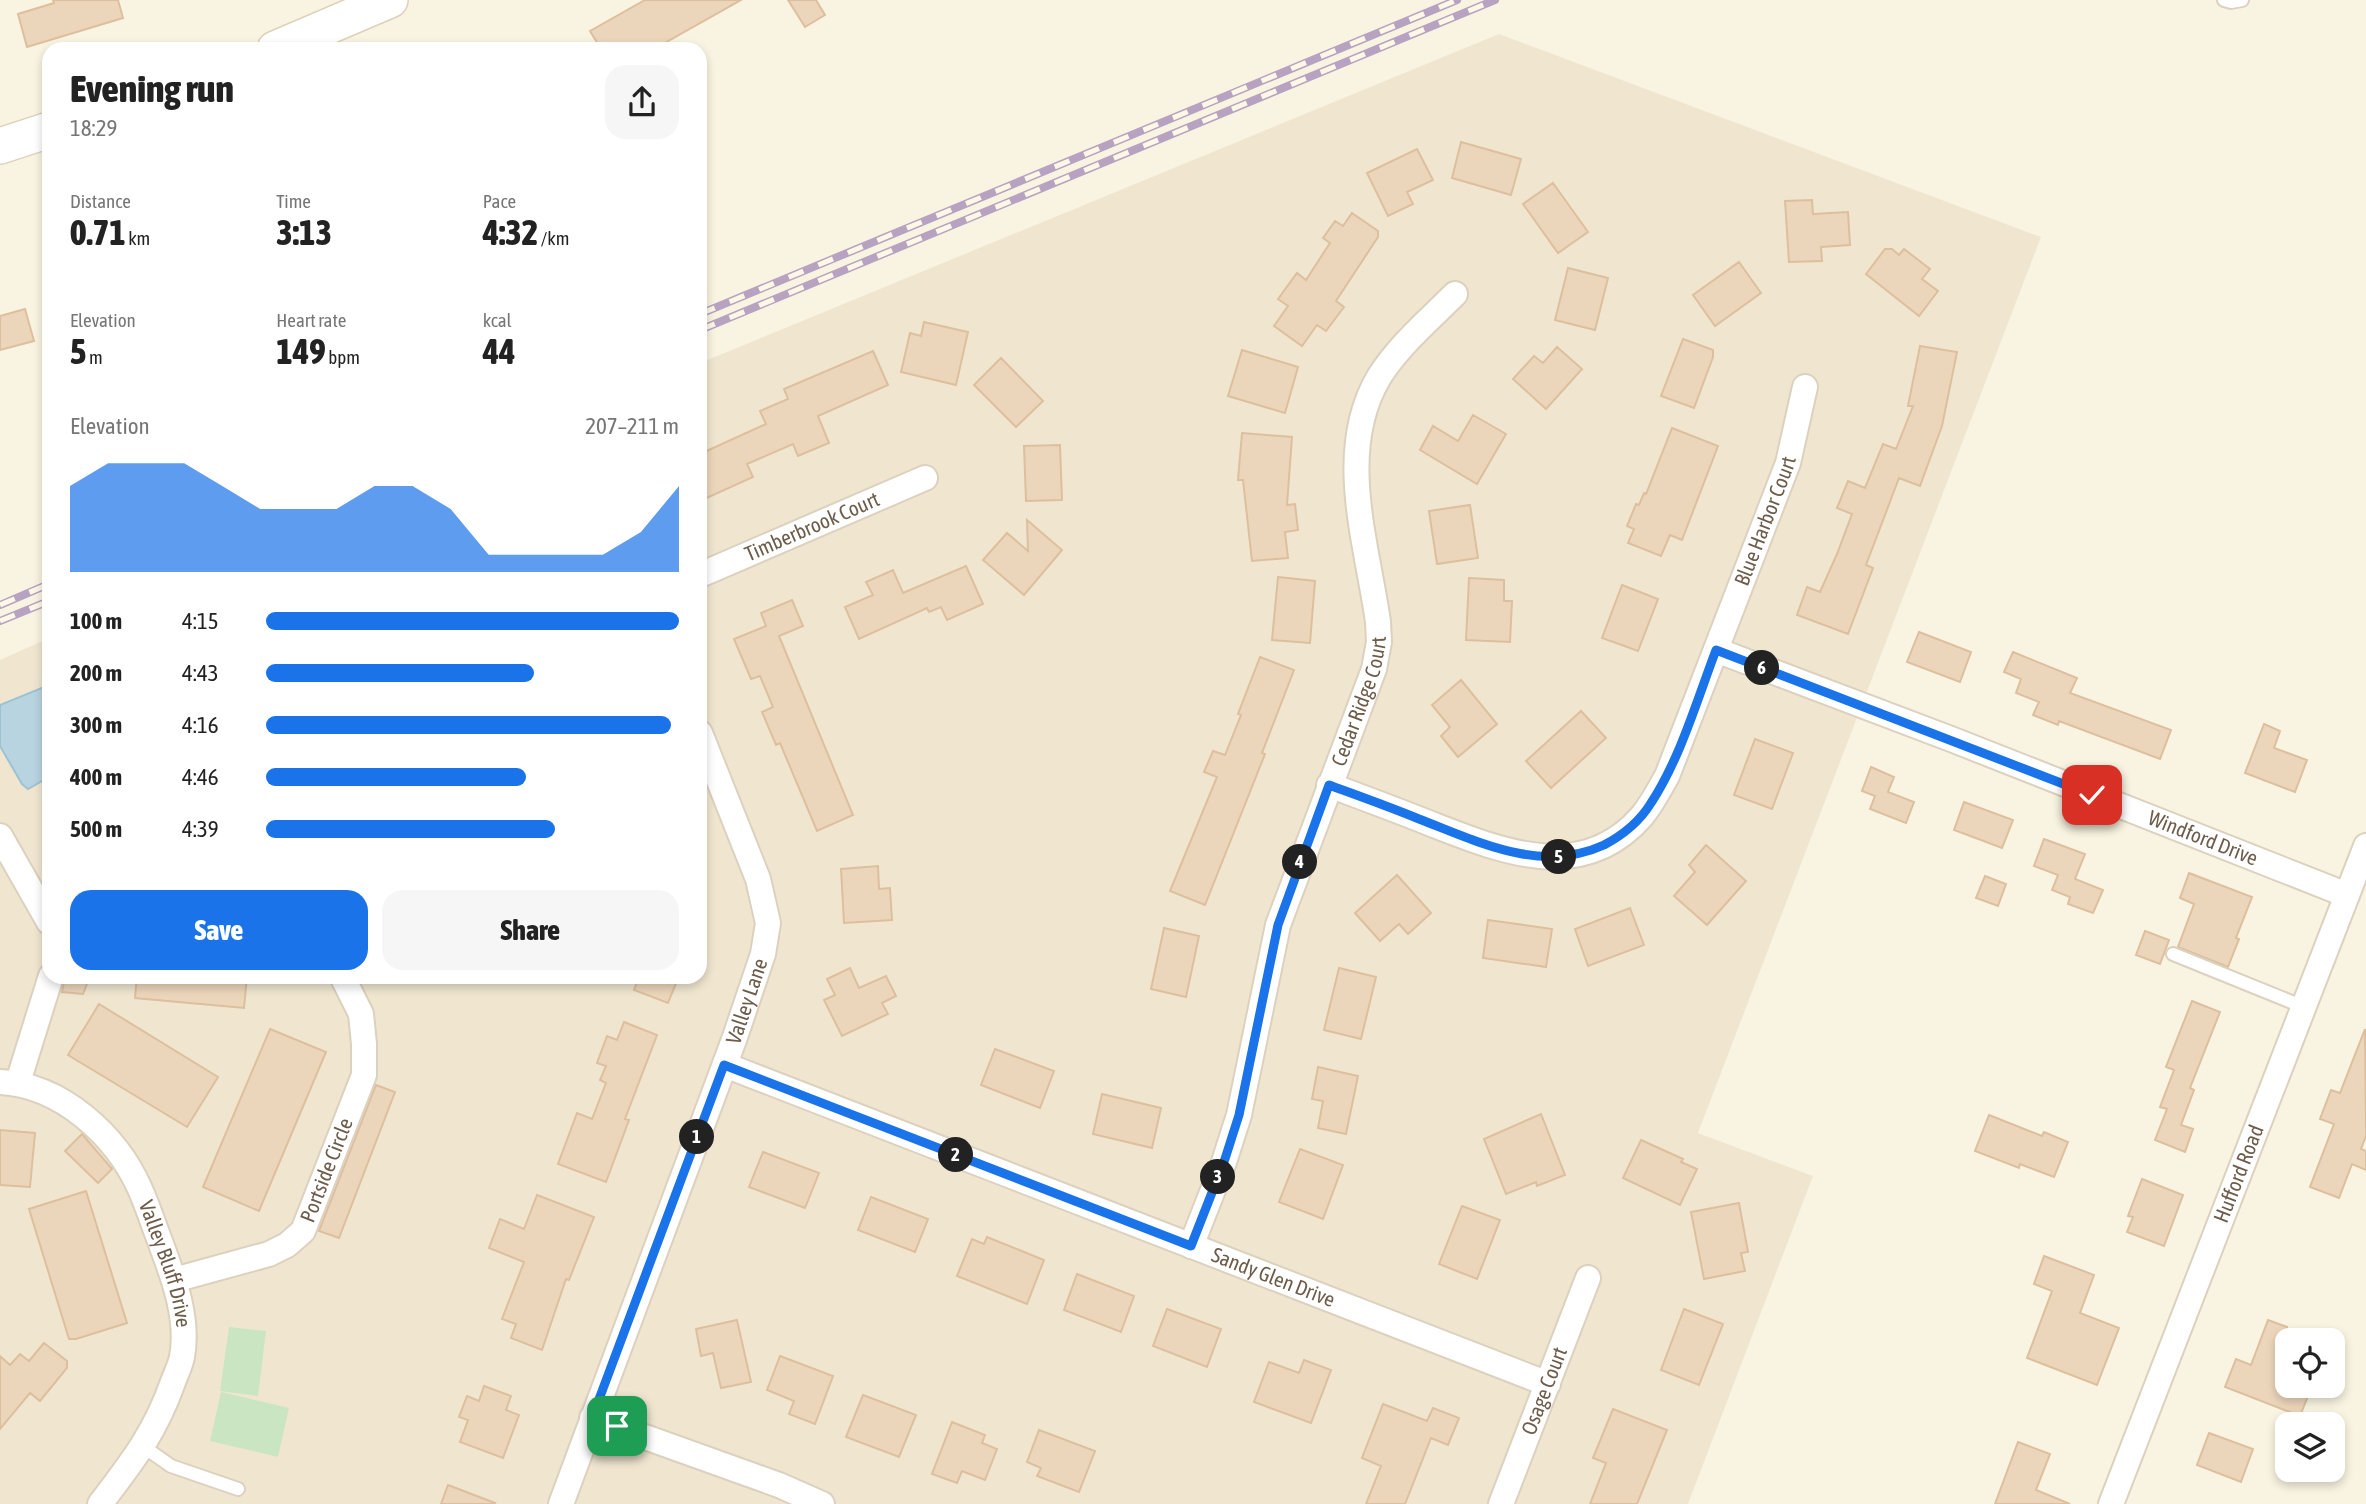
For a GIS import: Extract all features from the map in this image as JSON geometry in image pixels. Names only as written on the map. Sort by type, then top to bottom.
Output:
[{"type":"main road","points":[[291,42],[390,0]]},
{"type":"main road","points":[[0,146],[42,132]]},
{"type":"street","name":"Cedar Ridge Court","points":[[1191,1246],[1239,1115],[1278,925],[1374,669],[1379,642],[1375,599],[1358,498],[1356,464],[1359,430],[1370,396],[1390,361],[1455,294]]},
{"type":"street","name":"Blue Harbor Court","points":[[1329,785],[1479,843],[1527,856],[1559,857],[1591,850],[1617,838],[1641,817],[1667,776],[1788,463],[1805,387]]},
{"type":"street","name":"Timberbrook Court","points":[[707,572],[925,478]]},
{"type":"street","name":"Windford Drive","points":[[1716,650],[2347,895]]},
{"type":"street","name":"Valley Lane","points":[[561,1504],[754,986],[763,954],[768,923],[758,879],[707,751]]},
{"type":"street","points":[[0,836],[42,910]]},
{"type":"street","name":"Hufford Road","points":[[2111,1504],[2366,846]]},
{"type":"street","points":[[9,1082],[48,984]]},
{"type":"street","name":"Portside Circle","points":[[174,1280],[269,1254],[287,1245],[303,1231],[364,1075],[360,1014],[346,984]]},
{"type":"street","name":"Sandy Glen Drive","points":[[724,1065],[1548,1384]]},
{"type":"street","name":"Valley Bluff Drive","points":[[9,1082],[48,1094],[75,1110],[96,1126],[115,1148],[139,1187],[174,1280],[183,1330],[182,1358],[165,1404],[144,1447],[100,1504]]},
{"type":"street","name":"Osage Court","points":[[1501,1504],[1588,1278]]},
{"type":"street","points":[[592,1418],[779,1485],[822,1504]]},
{"type":"lane","points":[[2224,0],[2242,0]]},
{"type":"lane","points":[[2172,954],[2304,1007]]},
{"type":"lane","points":[[144,1447],[171,1466],[238,1489]]},
{"type":"shaded area","points":[[1499,34],[2041,237],[1698,1133],[1813,1176],[1688,1504],[0,1504],[0,660],[42,641],[42,984],[707,984],[707,360]]},
{"type":"green space","points":[[229,1327],[266,1331],[258,1396],[220,1391]]},
{"type":"green space","points":[[221,1392],[289,1408],[278,1457],[210,1441]]},
{"type":"water","points":[[42,688],[42,781],[28,789],[22,784],[0,746],[0,705]]},
{"type":"building","points":[[53,0],[118,0],[123,18],[27,47],[18,14],[54,3]]},
{"type":"building","points":[[645,0],[741,0],[666,42],[597,42],[590,31]]},
{"type":"building","points":[[788,0],[816,0],[825,15],[805,27]]},
{"type":"building","points":[[1461,142],[1521,159],[1511,195],[1452,178]]},
{"type":"building","points":[[1417,149],[1433,180],[1407,192],[1413,204],[1388,216],[1367,173]]},
{"type":"building","points":[[1553,183],[1588,232],[1558,253],[1523,204]]},
{"type":"building","points":[[1812,200],[1813,214],[1848,212],[1850,245],[1821,247],[1822,261],[1789,262],[1785,201]]},
{"type":"building","points":[[1352,213],[1378,231],[1378,237],[1336,301],[1344,307],[1326,331],[1317,325],[1302,346],[1274,326],[1288,306],[1278,299],[1297,273],[1306,280],[1330,243],[1323,238],[1335,221],[1343,226]]},
{"type":"building","points":[[1885,249],[1892,249],[1899,255],[1904,249],[1930,269],[1922,279],[1938,291],[1919,316],[1866,274]]},
{"type":"building","points":[[1739,262],[1761,293],[1715,326],[1693,295]]},
{"type":"building","points":[[1568,268],[1608,278],[1595,330],[1555,320]]},
{"type":"building","points":[[25,309],[34,341],[0,350],[0,316]]},
{"type":"building","points":[[924,322],[968,332],[956,385],[901,372],[910,333],[921,336]]},
{"type":"building","points":[[1683,339],[1713,350],[1713,357],[1694,408],[1661,396]]},
{"type":"building","points":[[1920,346],[1957,352],[1942,426],[1920,486],[1899,478],[1866,565],[1873,568],[1848,634],[1797,615],[1807,587],[1820,592],[1837,554],[1852,514],[1837,508],[1848,481],[1865,488],[1883,444],[1896,449],[1913,406],[1908,406]]},
{"type":"building","points":[[1557,347],[1582,369],[1546,409],[1513,379],[1534,356],[1543,363]]},
{"type":"building","points":[[1242,350],[1298,367],[1285,413],[1228,396]]},
{"type":"building","points":[[873,351],[888,385],[818,416],[829,443],[798,456],[793,444],[747,464],[753,477],[707,498],[707,451],[766,424],[760,411],[788,399],[784,389]]},
{"type":"building","points":[[1001,358],[1043,401],[1016,427],[974,385]]},
{"type":"building","points":[[1473,415],[1506,434],[1477,484],[1420,450],[1433,426],[1458,441]]},
{"type":"building","points":[[1672,428],[1718,446],[1682,540],[1670,535],[1661,556],[1628,543],[1634,529],[1627,526],[1636,504],[1639,505],[1644,493],[1646,494]]},
{"type":"building","points":[[1242,433],[1292,437],[1287,505],[1295,504],[1298,530],[1285,532],[1288,558],[1252,561],[1243,480],[1238,480]]},
{"type":"building","points":[[1060,445],[1062,500],[1026,501],[1024,446]]},
{"type":"building","points":[[1470,505],[1478,558],[1437,564],[1429,511]]},
{"type":"building","points":[[1027,520],[1062,550],[1024,595],[983,560],[1007,533],[1028,551]]},
{"type":"building","points":[[966,566],[983,604],[947,620],[941,607],[929,612],[927,608],[859,639],[845,607],[873,595],[866,582],[893,570],[903,593]]},
{"type":"building","points":[[1278,577],[1315,581],[1310,643],[1272,640]]},
{"type":"building","points":[[1469,578],[1504,580],[1504,601],[1512,601],[1510,642],[1466,640]]},
{"type":"building","points":[[1622,585],[1658,599],[1638,651],[1602,638]]},
{"type":"building","points":[[792,600],[803,626],[779,636],[853,815],[817,831],[780,743],[776,745],[762,712],[773,707],[760,676],[751,679],[734,639],[766,626],[761,613]]},
{"type":"building","points":[[1919,632],[1971,652],[1960,682],[1907,662]]},
{"type":"building","points":[[2013,652],[2077,678],[2070,693],[2171,730],[2160,759],[2059,721],[2058,725],[2033,715],[2039,702],[2016,693],[2021,679],[2004,672]]},
{"type":"building","points":[[1260,657],[1294,670],[1262,753],[1265,754],[1205,905],[1170,891],[1217,777],[1204,772],[1213,751],[1225,755]]},
{"type":"building","points":[[1461,680],[1497,724],[1458,757],[1441,736],[1450,727],[1432,705]]},
{"type":"building","points":[[1581,711],[1606,738],[1551,788],[1526,761]]},
{"type":"building","points":[[2264,724],[2280,731],[2274,748],[2307,760],[2295,792],[2245,773]]},
{"type":"building","points":[[1755,739],[1793,753],[1772,809],[1734,795]]},
{"type":"building","points":[[1871,767],[1894,777],[1888,792],[1914,802],[1906,823],[1870,809],[1875,796],[1862,791]]},
{"type":"building","points":[[1964,802],[2013,820],[2002,848],[1954,830]]},
{"type":"building","points":[[2044,839],[2085,854],[2075,879],[2103,890],[2093,913],[2068,904],[2070,897],[2052,890],[2058,875],[2034,866]]},
{"type":"building","points":[[1706,845],[1746,881],[1707,925],[1674,896],[1695,872],[1689,865]]},
{"type":"building","points":[[878,866],[879,889],[890,888],[892,920],[844,923],[841,869]]},
{"type":"building","points":[[2189,873],[2252,897],[2228,967],[2178,947],[2194,904],[2180,898]]},
{"type":"building","points":[[1397,875],[1431,913],[1408,934],[1399,924],[1380,941],[1355,913]]},
{"type":"building","points":[[1985,876],[2006,884],[1998,906],[1976,898]]},
{"type":"building","points":[[1630,908],[1644,945],[1588,966],[1575,929]]},
{"type":"building","points":[[1488,920],[1552,929],[1546,967],[1483,958]]},
{"type":"building","points":[[1164,928],[1199,936],[1186,997],[1151,989]]},
{"type":"building","points":[[2145,931],[2169,940],[2160,964],[2136,955]]},
{"type":"building","points":[[850,968],[859,988],[886,976],[896,996],[882,1003],[888,1014],[842,1036],[824,1000],[835,995],[827,979]]},
{"type":"building","points":[[1339,968],[1376,977],[1361,1039],[1324,1030]]},
{"type":"building","points":[[64,984],[87,984],[83,994],[62,992]]},
{"type":"building","points":[[136,984],[246,984],[244,1008],[135,998]]},
{"type":"building","points":[[636,984],[676,984],[668,1003],[634,990]]},
{"type":"building","points":[[2192,1001],[2220,1012],[2190,1088],[2194,1090],[2181,1125],[2193,1129],[2185,1152],[2155,1140],[2167,1109],[2160,1107],[2174,1070],[2166,1067]]},
{"type":"building","points":[[99,1004],[218,1077],[187,1127],[68,1055]]},
{"type":"building","points":[[624,1022],[657,1035],[625,1119],[629,1120],[606,1182],[558,1164],[577,1113],[592,1119],[606,1083],[600,1080],[606,1066],[597,1063],[607,1036],[617,1040]]},
{"type":"building","points":[[270,1029],[326,1052],[259,1211],[203,1187]]},
{"type":"building","points":[[2365,1029],[2366,1136],[2361,1149],[2366,1151],[2366,1170],[2352,1164],[2339,1198],[2310,1187],[2334,1124],[2320,1119],[2331,1090],[2340,1093]]},
{"type":"building","points":[[995,1049],[1054,1071],[1040,1108],[981,1085]]},
{"type":"building","points":[[1318,1067],[1358,1076],[1346,1134],[1318,1128],[1323,1101],[1312,1099]]},
{"type":"building","points":[[376,1085],[395,1092],[339,1238],[319,1231]]},
{"type":"building","points":[[1102,1094],[1161,1108],[1152,1148],[1093,1134]]},
{"type":"building","points":[[1541,1114],[1565,1175],[1537,1186],[1536,1182],[1506,1194],[1484,1139]]},
{"type":"building","points":[[1989,1115],[2042,1136],[2044,1132],[2068,1142],[2054,1177],[2020,1164],[2019,1168],[1975,1151]]},
{"type":"building","points":[[0,1130],[35,1133],[30,1187],[0,1185]]},
{"type":"building","points":[[82,1134],[112,1169],[98,1183],[65,1151]]},
{"type":"building","points":[[1641,1140],[1683,1159],[1681,1162],[1697,1169],[1680,1205],[1623,1178]]},
{"type":"building","points":[[1300,1149],[1343,1165],[1323,1219],[1279,1202]]},
{"type":"building","points":[[763,1152],[819,1173],[805,1208],[749,1187]]},
{"type":"building","points":[[2142,1179],[2183,1195],[2164,1246],[2127,1232],[2133,1217],[2128,1216]]},
{"type":"building","points":[[86,1191],[127,1323],[69,1339],[29,1209]]},
{"type":"building","points":[[537,1195],[594,1217],[569,1280],[566,1279],[542,1350],[511,1338],[516,1324],[502,1319],[524,1262],[489,1248],[500,1219],[524,1229]]},
{"type":"building","points":[[871,1197],[928,1219],[915,1252],[858,1230]]},
{"type":"building","points":[[1739,1203],[1748,1252],[1741,1253],[1745,1271],[1704,1279],[1691,1212]]},
{"type":"building","points":[[1462,1206],[1500,1220],[1477,1279],[1439,1264]]},
{"type":"building","points":[[987,1237],[1044,1260],[1027,1304],[957,1276],[972,1239],[984,1244]]},
{"type":"building","points":[[2044,1256],[2094,1275],[2080,1313],[2119,1328],[2097,1385],[2027,1358],[2052,1291],[2034,1284]]},
{"type":"building","points":[[1077,1274],[1134,1296],[1121,1332],[1064,1310]]},
{"type":"building","points":[[1167,1309],[1221,1329],[1207,1367],[1153,1346]]},
{"type":"building","points":[[1684,1309],[1723,1324],[1699,1385],[1661,1370]]},
{"type":"building","points":[[737,1320],[751,1382],[721,1388],[713,1353],[701,1356],[696,1329]]},
{"type":"building","points":[[2268,1320],[2287,1327],[2275,1328],[2275,1398],[2307,1398],[2302,1412],[2290,1412],[2225,1387],[2236,1359],[2251,1365]]},
{"type":"building","points":[[44,1343],[67,1361],[67,1368],[40,1401],[30,1393],[0,1429],[0,1356],[10,1365],[20,1354],[29,1361]]},
{"type":"building","points":[[780,1356],[833,1376],[815,1424],[789,1414],[794,1401],[767,1390]]},
{"type":"building","points":[[1304,1360],[1331,1370],[1311,1423],[1254,1402],[1269,1362],[1299,1373]]},
{"type":"building","points":[[484,1386],[511,1396],[506,1410],[519,1415],[503,1458],[460,1442],[468,1420],[459,1417],[467,1396],[479,1401]]},
{"type":"building","points":[[863,1395],[916,1415],[899,1457],[846,1437]]},
{"type":"building","points":[[1383,1404],[1427,1421],[1433,1408],[1459,1418],[1448,1445],[1431,1438],[1405,1504],[1366,1504],[1381,1466],[1362,1458]]},
{"type":"building","points":[[1613,1409],[1667,1430],[1637,1504],[1590,1504],[1606,1463],[1593,1458]]},
{"type":"building","points":[[952,1422],[985,1435],[982,1443],[997,1449],[985,1480],[962,1471],[957,1483],[932,1474]]},
{"type":"building","points":[[1039,1430],[1095,1451],[1079,1492],[1037,1476],[1041,1468],[1027,1462]]},
{"type":"building","points":[[2209,1433],[2253,1449],[2241,1482],[2197,1465]]},
{"type":"building","points":[[2018,1442],[2050,1454],[2036,1490],[2070,1504],[1995,1504]]},
{"type":"building","points":[[448,1485],[495,1503],[441,1504]]},
{"type":"railway","points":[[707,311],[1457,0]]},
{"type":"railway","points":[[707,327],[1495,0]]},
{"type":"railway","points":[[0,605],[42,587]]},
{"type":"railway","points":[[0,621],[42,604]]},
{"type":"route","points":[[617,1426],[592,1418],[724,1065],[1191,1246],[1239,1115],[1278,925],[1329,785],[1511,853],[1543,858],[1575,855],[1591,850],[1617,838],[1630,828],[1651,804],[1667,776],[1716,650],[2092,795]]}]
